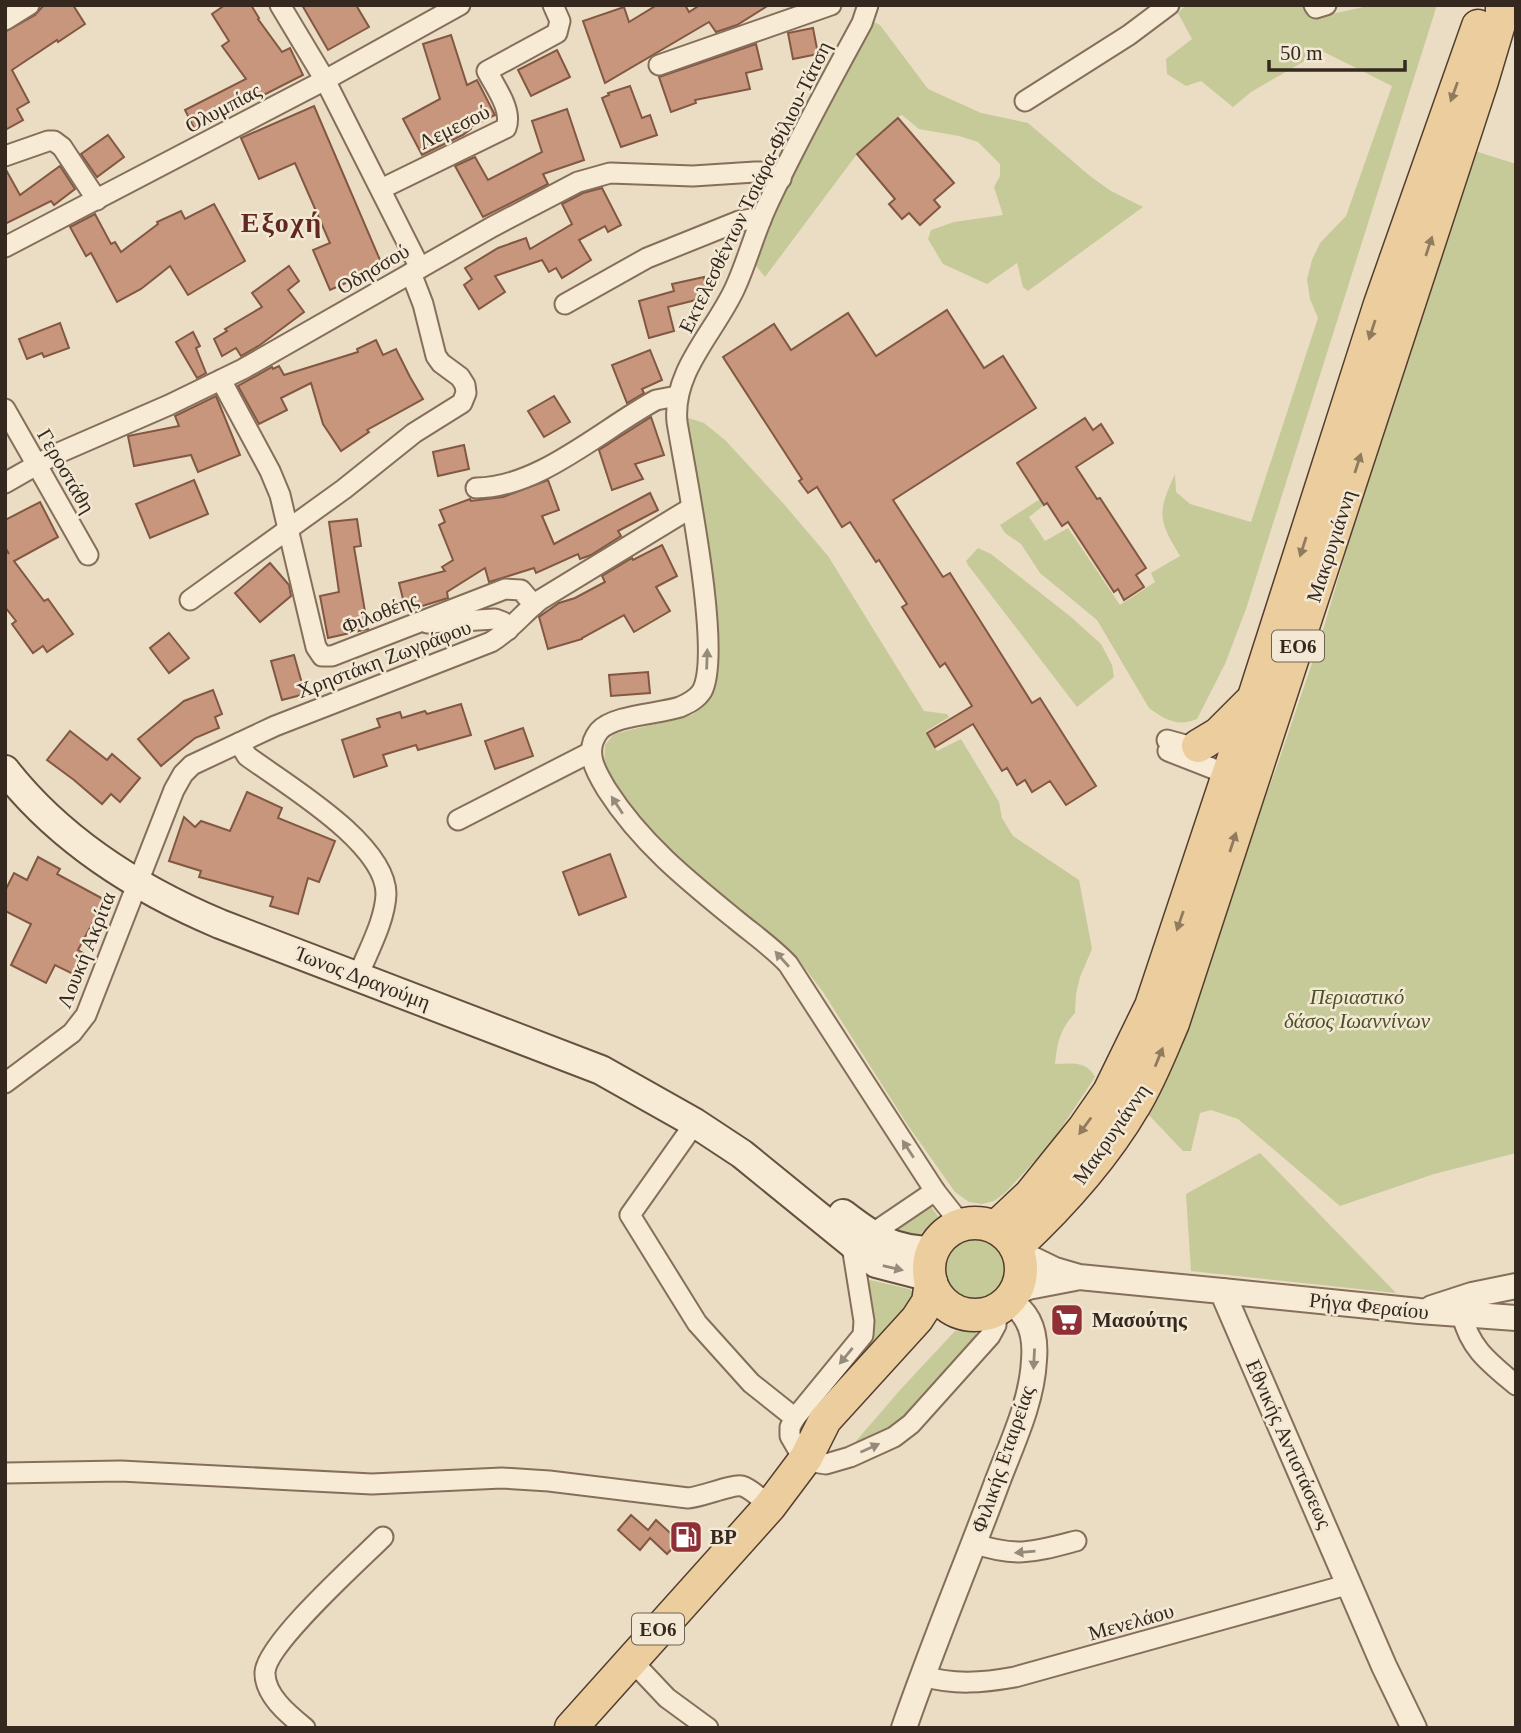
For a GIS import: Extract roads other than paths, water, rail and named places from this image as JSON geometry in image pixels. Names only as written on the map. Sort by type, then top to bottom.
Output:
[{"type":"main road","name":"Μακρυγιάννη","points":[[1244,768],[1254,697],[1380,304],[1487,5]]},
{"type":"main road","name":"Μακρυγιάννη","points":[[1010,1242],[1030,1195],[1109,1092],[1146,1019],[1166,962],[1244,768],[1482,80],[1502,14],[1502,5]]},
{"type":"main road","points":[[1198,746],[1218,734],[1254,697]]},
{"type":"main road","name":"Ίωνος Δραγούμη","points":[[5,770],[57,824],[112,867],[138,883],[199,915],[593,1067],[695,1123],[861,1240],[891,1246],[931,1270]]},
{"type":"main road","points":[[961,1224],[984,1223],[1010,1242],[1021,1273],[1006,1302]]},
{"type":"main road","name":"ΕΟ6","points":[[571,1728],[770,1506],[806,1458],[825,1420],[917,1319],[928,1302],[931,1270],[944,1234],[961,1224]]},
{"type":"main road","points":[[931,1270],[942,1301],[964,1313]]},
{"type":"main road","name":"ΕΟ6","points":[[806,1458],[839,1434],[934,1331],[949,1319],[964,1313],[981,1314],[1006,1302]]},
{"type":"street","points":[[5,20],[30,5]]},
{"type":"street","name":"Ολυμπίας","points":[[5,247],[325,80],[460,5]]},
{"type":"street","name":"Λεμεσού","points":[[381,189],[506,128],[507,111],[487,71],[557,33],[560,21],[553,5]]},
{"type":"street","points":[[659,65],[831,5]]},
{"type":"street","name":"Εκτελεσθέντων Τσιάρα-Φίλιου-Τάτση","points":[[591,752],[592,743],[599,732],[609,724],[680,707],[701,692],[706,671],[707,623],[677,422],[677,396],[691,363],[735,288],[780,179],[862,23],[868,5]]},
{"type":"street","points":[[1026,101],[1129,35],[1169,5]]},
{"type":"street","points":[[1314,5],[1316,8],[1326,5]]},
{"type":"street","points":[[190,600],[414,433],[456,407],[464,399],[463,381],[436,356],[416,271],[381,189],[284,6]]},
{"type":"street","points":[[5,156],[54,141],[62,147],[97,200]]},
{"type":"street","name":"Οδησσού","points":[[5,483],[36,465],[264,358],[542,200],[590,177],[610,173],[693,176],[755,172],[780,179]]},
{"type":"street","points":[[565,304],[647,258],[739,221],[761,220]]},
{"type":"street","points":[[221,380],[270,471],[284,504],[289,528]]},
{"type":"street","points":[[476,488],[502,485],[534,473],[656,400],[677,396]]},
{"type":"street","name":"Γεροστάθη","points":[[5,409],[88,555]]},
{"type":"street","name":"Χρηστάκη Ζωγράφου","points":[[138,883],[174,790],[192,765],[239,743],[491,642],[534,605],[691,508]]},
{"type":"street","name":"Φιλοθέης","points":[[289,528],[316,647],[322,656],[332,656],[510,588],[523,592],[534,605]]},
{"type":"street","points":[[424,620],[429,624],[498,620],[503,622],[508,630]]},
{"type":"street","points":[[239,743],[247,756],[343,826],[362,846],[379,871],[385,888],[383,908],[358,976]]},
{"type":"street","points":[[1165,745],[1198,746],[1244,768],[1205,768],[1165,745]]},
{"type":"street","points":[[458,820],[591,752],[595,769],[603,784],[622,813],[652,848],[671,867],[769,945],[788,964],[935,1191],[961,1224]]},
{"type":"street","name":"Λουκή Ακρίτα","points":[[5,1083],[79,1026],[94,998],[138,883]]},
{"type":"street","points":[[695,1123],[630,1215],[697,1323],[751,1383],[795,1418]]},
{"type":"street","points":[[935,1191],[861,1240],[863,1335],[790,1427],[794,1446],[806,1458],[821,1464],[841,1461],[901,1432],[990,1336],[1006,1302],[1028,1287],[1079,1277]]},
{"type":"street","points":[[1010,1242],[1044,1266],[1079,1277],[1222,1291]]},
{"type":"street","points":[[1419,1311],[1472,1295],[1516,1286]]},
{"type":"street","name":"Ρήγα Φεραίου","points":[[1222,1291],[1516,1318]]},
{"type":"street","name":"Εθνικής Αντιστάσεως","points":[[1222,1291],[1414,1728]]},
{"type":"street","name":"Φιλικής Εταιρείας","points":[[904,1728],[1025,1404],[1034,1361],[1034,1335],[1022,1310],[1006,1302]]},
{"type":"street","points":[[1462,1315],[1474,1346],[1516,1385]]},
{"type":"street","points":[[5,1473],[121,1471],[372,1484],[502,1478],[688,1498],[706,1496],[737,1486],[748,1489],[770,1506]]},
{"type":"street","points":[[305,1728],[283,1708],[270,1689],[265,1674],[268,1660],[286,1635],[383,1537]]},
{"type":"street","name":"Φιλικής Εταιρείας","points":[[973,1543],[998,1551],[1018,1553],[1076,1541]]},
{"type":"street","name":"Μενελάου","points":[[922,1676],[952,1683],[974,1684],[1015,1678],[1350,1584]]},
{"type":"street","points":[[632,1661],[667,1698],[708,1728]]},
{"type":"place","name":"Μασούτης","points":[[1067,1320]]},
{"type":"place","name":"BP","points":[[686,1537]]},
{"type":"district","name":"Εξοχή","points":[[282,222]]},
{"type":"park label","name":"Περιαστικό δάσος Ιωαννίνων","points":[[1357,1009]]}]
